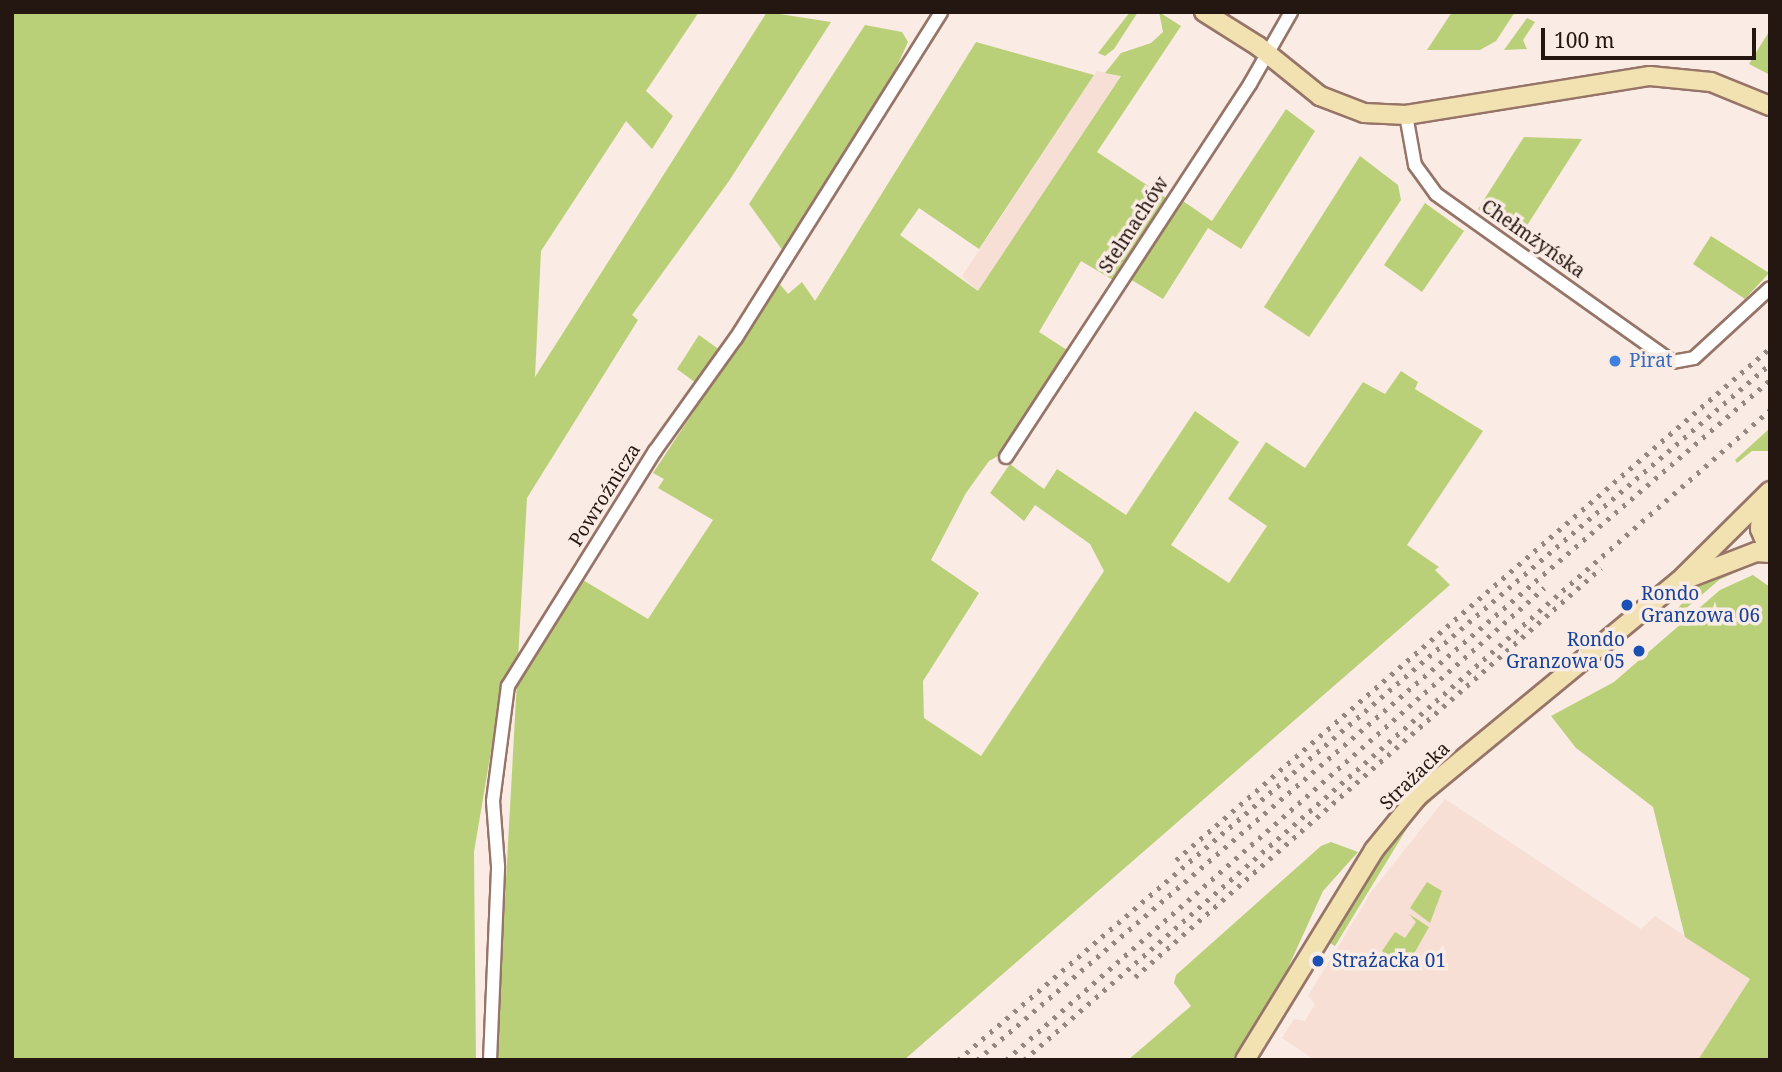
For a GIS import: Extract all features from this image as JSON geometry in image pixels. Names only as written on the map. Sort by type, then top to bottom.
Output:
[{"type":"main road","points":[[1204,12],[1266,52],[1312,91],[1338,106],[1374,115],[1406,115],[1650,76],[1711,82],[1770,106]]},
{"type":"main road","points":[[1766,496],[1759,529],[1770,552]]},
{"type":"main road","name":"Strażacka","points":[[1245,1060],[1374,850],[1418,796],[1679,581],[1766,496]]},
{"type":"main road","name":"Strażacka","points":[[1679,581],[1756,552],[1770,552]]},
{"type":"street","name":"Powroźnicza","points":[[490,1060],[498,866],[493,801],[508,685],[655,451],[736,338],[942,12]]},
{"type":"street","name":"Stelmachów","points":[[1006,457],[1250,84],[1291,12]]},
{"type":"street","name":"Chełmżyńska","points":[[1406,115],[1413,160],[1436,194],[1661,355],[1681,363],[1694,358],[1770,288]]},
{"type":"shaded area","points":[[1097,71],[1121,75],[978,292],[962,276]]},
{"type":"shaded area","points":[[1445,799],[1641,929],[1655,916],[1750,979],[1698,1060],[1315,1060],[1282,1038],[1294,1019],[1305,1021],[1315,1004],[1308,996],[1372,891]]},
{"type":"green space","points":[[12,12],[699,12],[646,91],[673,116],[652,149],[626,121],[541,251],[535,377],[767,12],[831,22],[729,181],[632,315],[638,320],[527,498],[518,659],[503,680],[474,852],[476,1060],[12,1060]]},
{"type":"green space","points":[[1130,12],[1138,12],[1114,49],[1105,56],[1098,53]]},
{"type":"green space","points":[[1159,12],[1181,26],[1097,152],[1168,199],[1113,280],[1081,261],[1039,332],[1067,350],[998,456],[989,461],[966,493],[931,560],[979,593],[923,681],[924,718],[981,756],[1104,571],[1090,544],[1035,505],[1024,521],[990,493],[1010,464],[1044,489],[1057,469],[1126,515],[1195,411],[1239,442],[1171,545],[1229,583],[1267,526],[1228,499],[1266,442],[1305,468],[1363,382],[1385,394],[1401,371],[1418,382],[1415,389],[1483,431],[1407,545],[1439,567],[1435,570],[1450,585],[904,1060],[496,1060],[517,681],[583,580],[648,619],[713,520],[658,488],[664,479],[653,473],[779,283],[788,294],[802,282],[815,301],[976,42],[1094,75],[979,249],[919,208],[900,235],[978,291],[1121,76],[1105,73],[1121,53],[1151,43],[1163,32]]},
{"type":"green space","points":[[1452,12],[1515,12],[1496,41],[1480,50],[1427,50]]},
{"type":"green space","points":[[1527,18],[1535,22],[1523,40],[1527,49],[1504,50]]},
{"type":"green space","points":[[865,25],[902,32],[908,42],[893,75],[783,251],[749,204]]},
{"type":"green space","points":[[1770,30],[1770,75],[1749,64]]},
{"type":"green space","points":[[1286,109],[1315,131],[1241,249],[1208,228],[1163,299],[1130,279],[1180,199],[1212,221]]},
{"type":"green space","points":[[1524,137],[1582,139],[1519,238],[1478,209]]},
{"type":"green space","points":[[1360,156],[1398,185],[1401,200],[1309,337],[1264,307]]},
{"type":"green space","points":[[1425,203],[1464,231],[1422,292],[1384,265]]},
{"type":"green space","points":[[1711,236],[1769,273],[1745,299],[1693,264]]},
{"type":"green space","points":[[699,335],[720,350],[696,383],[677,369]]},
{"type":"green space","points":[[1770,428],[1769,451],[1752,451],[1737,463],[1735,460]]},
{"type":"green space","points":[[1742,566],[1743,569],[1719,580],[1676,617],[1672,615],[1697,586]]},
{"type":"green space","points":[[1753,575],[1770,587],[1770,1060],[1698,1060],[1750,979],[1685,937],[1653,807],[1576,748],[1551,716],[1614,682],[1720,590]]},
{"type":"green space","points":[[1462,772],[1414,817],[1335,946],[1327,941],[1370,869],[1417,808]]},
{"type":"green space","points":[[1331,842],[1358,852],[1323,891],[1287,970],[1232,1060],[1128,1060],[1191,1006],[1174,983],[1176,975],[1321,846]]},
{"type":"green space","points":[[1427,882],[1442,891],[1430,923],[1410,908]]},
{"type":"green space","points":[[1409,914],[1429,927],[1406,968],[1392,963],[1382,951],[1395,932],[1405,938],[1416,922]]},
{"type":"railway","points":[[1176,860],[1770,348]]},
{"type":"railway","points":[[958,1060],[1770,364]]},
{"type":"railway","points":[[977,1060],[1770,380]]},
{"type":"railway","points":[[1024,1060],[1770,410]]},
{"type":"railway","points":[[1135,977],[1601,568]]},
{"type":"railway","points":[[1006,1060],[1544,588]]},
{"type":"place","name":"Pirat","points":[[1615,361]]},
{"type":"place","name":"Rondo Granzowa 06","points":[[1627,605]]},
{"type":"place","name":"Rondo Granzowa 05","points":[[1639,651]]},
{"type":"place","name":"Strażacka 01","points":[[1318,961]]}]
